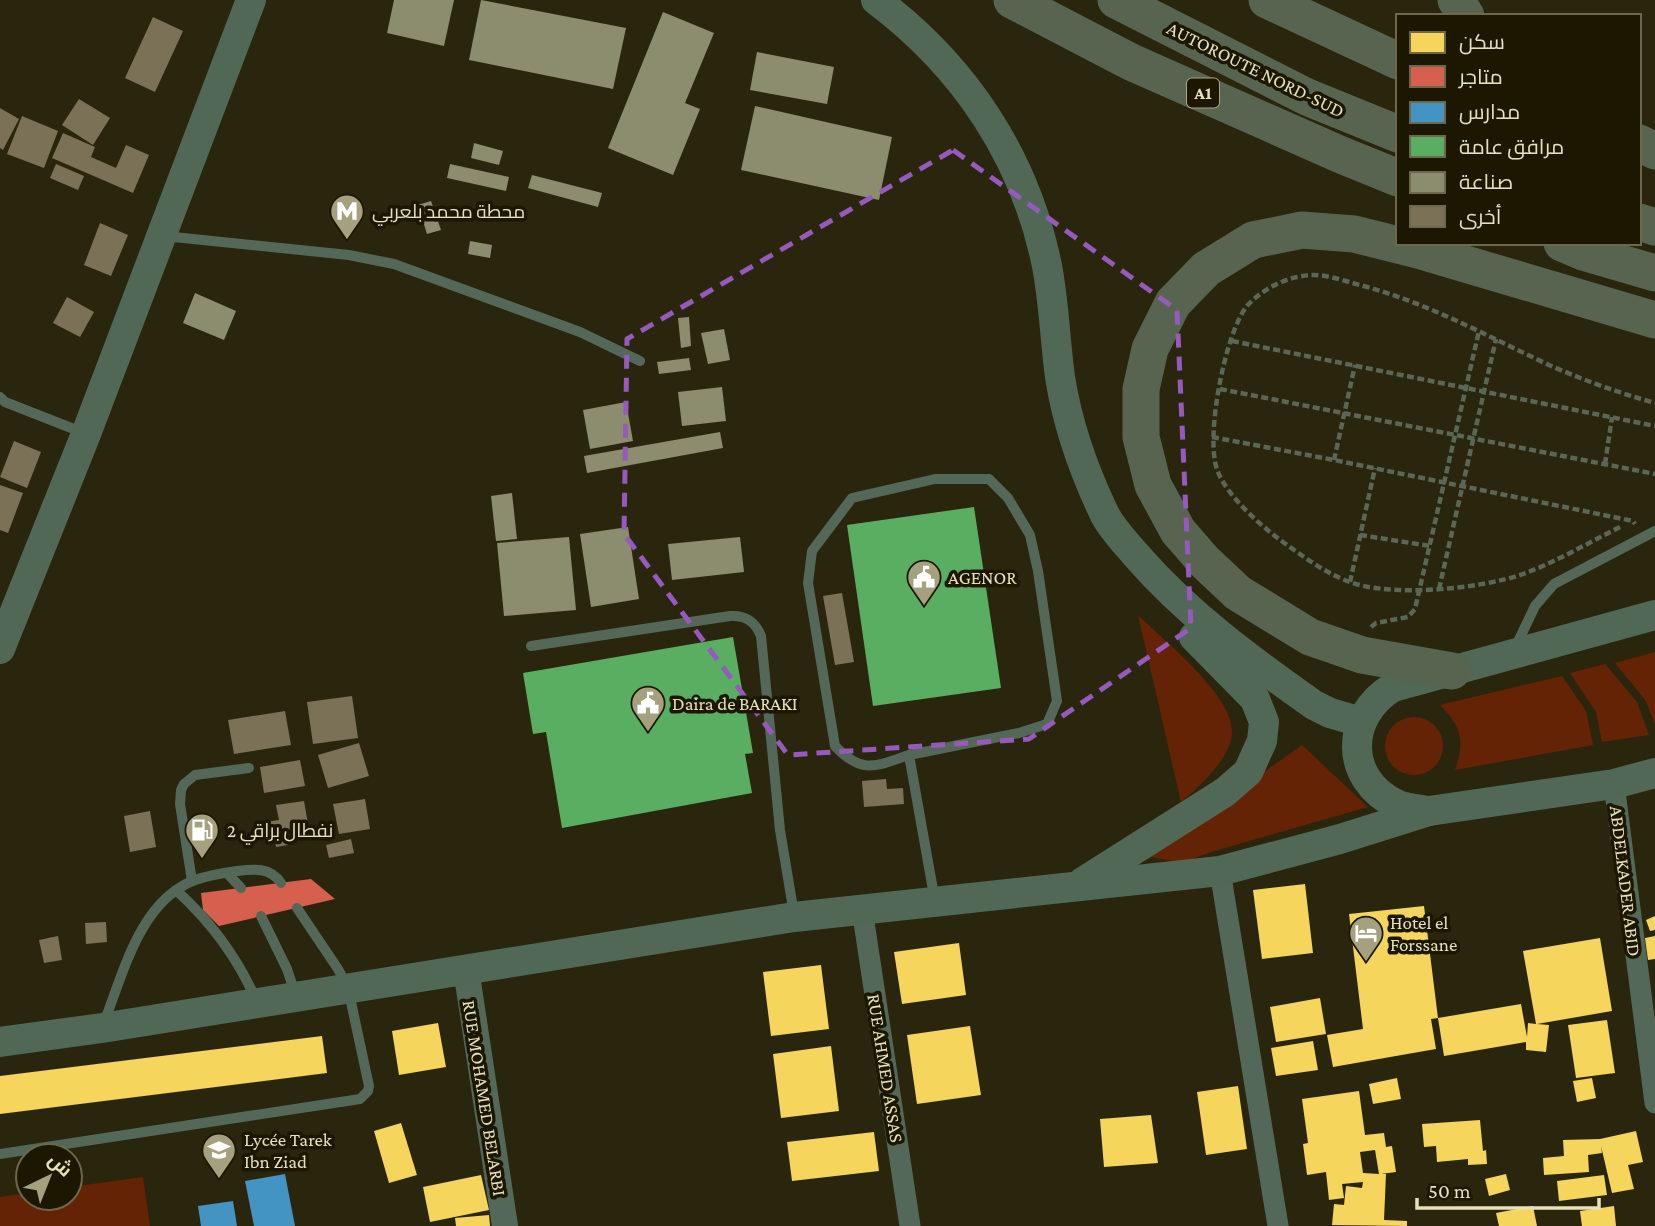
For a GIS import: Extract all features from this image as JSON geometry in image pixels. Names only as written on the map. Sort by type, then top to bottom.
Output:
[{"type":"highway","name":"A1","points":[[1012,0],[1131,61],[1396,177]]},
{"type":"highway","name":"AUTOROUTE NORD-SUD","points":[[1116,0],[1307,97],[1396,133]]},
{"type":"highway","points":[[1267,0],[1396,60]]},
{"type":"highway","points":[[1396,244],[1354,234],[1302,230],[1253,240],[1206,269],[1173,303],[1150,349],[1141,389],[1141,437],[1153,485],[1178,531],[1204,561],[1238,593],[1310,637],[1362,655],[1451,671]]},
{"type":"highway","points":[[1398,245],[1655,320]]},
{"type":"highway","points":[[1568,245],[1655,273]]},
{"type":"main road","points":[[0,649],[86,434],[251,0]]},
{"type":"main road","points":[[876,0],[911,28],[958,76],[979,103],[1014,163],[1027,197],[1046,264],[1061,379],[1070,421],[1105,515],[1124,553],[1144,582],[1255,699],[1264,722],[1262,741],[1248,772],[1225,792],[1077,886]]},
{"type":"main road","points":[[1105,515],[1156,577],[1219,634],[1314,705],[1361,722]]},
{"type":"main road","points":[[1615,626],[1655,602]]},
{"type":"main road","points":[[1429,811],[1398,805],[1364,777],[1357,751],[1361,722],[1377,697],[1393,687],[1655,615]]},
{"type":"main road","points":[[0,1042],[794,917],[1220,871],[1340,839],[1429,811],[1614,784],[1655,773]]},
{"type":"main road","points":[[1614,784],[1655,783]]},
{"type":"main road","points":[[0,1023],[10,1021],[32,1024],[52,1035]]},
{"type":"street","name":"ABDELKADER ABID","points":[[1614,784],[1655,1103]]},
{"type":"street","points":[[1220,871],[1279,1226]]},
{"type":"street","name":"RUE AHMED ASSAS","points":[[862,909],[910,1226]]},
{"type":"street","name":"RUE MOHAMED BELARBI","points":[[466,969],[505,1226]]},
{"type":"lane","points":[[161,235],[349,256],[394,264],[580,332],[640,361]]},
{"type":"lane","points":[[0,397],[5,402],[86,434]]},
{"type":"lane","points":[[989,479],[1008,498],[1030,535],[1038,571],[1057,701],[1047,724],[1019,733],[909,755],[871,767],[848,760],[835,746],[808,583],[812,551],[852,498],[935,480],[989,479]]},
{"type":"lane","points":[[1513,653],[1535,606],[1554,584],[1655,531]]},
{"type":"lane","points":[[531,646],[730,616],[744,617],[755,625],[761,636],[780,830],[794,917]]},
{"type":"lane","points":[[909,755],[935,901]]},
{"type":"lane","points":[[192,881],[180,804],[181,790],[195,775],[249,768]]},
{"type":"lane","points":[[102,1028],[140,932],[161,902],[192,881],[227,873],[263,870],[281,883]]},
{"type":"lane","points":[[227,873],[241,888]]},
{"type":"lane","points":[[176,890],[219,934],[234,956],[258,1003]]},
{"type":"lane","points":[[0,1154],[360,1099],[369,1086],[348,988],[297,908]]},
{"type":"lane","points":[[261,916],[287,969],[296,997]]},
{"type":"path","points":[[1644,515],[1509,578],[1439,589],[1397,591],[1350,582],[1322,570],[1267,531],[1218,473],[1212,437],[1220,389],[1239,320],[1255,299],[1269,289],[1298,276],[1317,275],[1387,291],[1584,380],[1655,403]]},
{"type":"path","points":[[1367,630],[1376,623],[1408,617],[1415,609],[1479,331]]},
{"type":"path","points":[[1439,589],[1496,339]]},
{"type":"path","points":[[1232,341],[1655,426]]},
{"type":"path","points":[[1334,460],[1355,365]]},
{"type":"path","points":[[1220,389],[1655,474]]},
{"type":"path","points":[[1605,464],[1612,417]]},
{"type":"path","points":[[1212,437],[1633,521]]},
{"type":"path","points":[[1350,582],[1375,468]]},
{"type":"path","points":[[1360,535],[1430,546]]},
{"type":"highlighted area","points":[[953,150],[1177,310],[1191,628],[1029,739],[788,755],[624,534],[627,339]]},
{"type":"shaded area","points":[[1138,615],[1195,669],[1210,686],[1229,717],[1232,732],[1227,751],[1213,771],[1181,802]]},
{"type":"shaded area","points":[[1655,652],[1655,725],[1646,701],[1615,663]]},
{"type":"shaded area","points":[[1605,664],[1637,702],[1649,735],[1602,742],[1596,712],[1570,673]]},
{"type":"shaded area","points":[[1562,676],[1586,711],[1593,745],[1455,770],[1460,751],[1460,735],[1453,720],[1440,705]]},
{"type":"shaded area","points":[[1408,717],[1420,717],[1435,725],[1443,740],[1443,752],[1435,767],[1420,775],[1408,775],[1393,767],[1385,752],[1385,740],[1393,725]]},
{"type":"shaded area","points":[[1302,745],[1368,807],[1181,863],[1146,856]]},
{"type":"shaded area","points":[[143,1177],[150,1226],[0,1226],[0,1197],[14,1195],[14,1212],[84,1212],[84,1185]]},
{"type":"building: سكن","points":[[1305,884],[1313,953],[1262,959],[1253,890]]},
{"type":"building: سكن","points":[[1424,906],[1438,1018],[1431,1019],[1436,1049],[1333,1067],[1327,1035],[1363,1029],[1349,914]]},
{"type":"building: سكن","points":[[1655,916],[1655,930],[1650,931],[1646,920]]},
{"type":"building: سكن","points":[[1655,936],[1655,959],[1648,960],[1645,938]]},
{"type":"building: سكن","points":[[1600,938],[1612,1011],[1537,1024],[1549,1025],[1546,1052],[1526,1050],[1526,1042],[1444,1056],[1438,1018],[1521,1004],[1527,1037],[1528,1023],[1536,1024],[1523,951]]},
{"type":"building: سكن","points":[[959,943],[966,995],[902,1004],[894,952]]},
{"type":"building: سكن","points":[[821,965],[829,1029],[771,1036],[763,972]]},
{"type":"building: سكن","points":[[1320,998],[1326,1034],[1276,1042],[1270,1007]]},
{"type":"building: سكن","points":[[1607,1020],[1615,1073],[1576,1078],[1568,1025]]},
{"type":"building: سكن","points":[[438,1023],[446,1067],[399,1075],[392,1031]]},
{"type":"building: سكن","points":[[970,1026],[981,1095],[917,1104],[907,1035]]},
{"type":"building: سكن","points":[[322,1036],[327,1073],[0,1114],[0,1076]]},
{"type":"building: سكن","points":[[1313,1041],[1318,1070],[1276,1076],[1271,1048]]},
{"type":"building: سكن","points":[[831,1046],[839,1111],[781,1118],[773,1054]]},
{"type":"building: سكن","points":[[1397,1078],[1401,1099],[1373,1104],[1369,1084]]},
{"type":"building: سكن","points":[[1592,1078],[1596,1098],[1577,1102],[1573,1081]]},
{"type":"building: سكن","points":[[1238,1086],[1247,1149],[1206,1155],[1197,1092]]},
{"type":"building: سكن","points":[[1359,1091],[1365,1135],[1384,1133],[1386,1147],[1392,1146],[1396,1172],[1381,1174],[1386,1174],[1384,1220],[1407,1221],[1407,1226],[1332,1225],[1334,1204],[1344,1205],[1346,1186],[1362,1188],[1363,1182],[1342,1184],[1344,1198],[1329,1200],[1326,1172],[1307,1175],[1303,1144],[1308,1143],[1302,1099]],"holes":[[[1375,1150],[1379,1174],[1363,1173],[1360,1152]]]},
{"type":"building: سكن","points":[[1151,1115],[1158,1163],[1104,1167],[1100,1119]]},
{"type":"building: سكن","points":[[1480,1120],[1487,1164],[1468,1165],[1468,1159],[1437,1162],[1436,1146],[1424,1147],[1422,1124]]},
{"type":"building: سكن","points":[[401,1123],[417,1175],[389,1183],[374,1131]]},
{"type":"building: سكن","points":[[1636,1131],[1643,1162],[1628,1165],[1634,1189],[1612,1193],[1601,1146],[1602,1153],[1588,1155],[1589,1172],[1544,1175],[1543,1158],[1564,1156],[1563,1140],[1600,1139]]},
{"type":"building: سكن","points":[[874,1132],[879,1171],[792,1181],[787,1142]]},
{"type":"building: سكن","points":[[1506,1174],[1510,1190],[1489,1196],[1485,1179]]},
{"type":"building: سكن","points":[[481,1175],[489,1210],[430,1222],[423,1187]]},
{"type":"building: سكن","points":[[1604,1175],[1607,1195],[1559,1201],[1557,1181]]},
{"type":"building: سكن","points":[[1533,1206],[1537,1226],[1499,1226],[1496,1213]]},
{"type":"building: سكن","points":[[1614,1206],[1616,1226],[1582,1226],[1580,1211]]},
{"type":"building: سكن","points":[[489,1215],[490,1226],[456,1226],[455,1218]]},
{"type":"building: متاجر","points":[[311,879],[335,899],[219,926],[203,910],[201,893]]},
{"type":"building: مدارس","points":[[285,1174],[295,1226],[254,1226],[245,1181]]},
{"type":"building: مدارس","points":[[233,1201],[237,1226],[201,1226],[198,1206]]},
{"type":"building: مرافق عامة","name":"AGENOR","points":[[974,507],[1001,688],[873,706],[847,525]]},
{"type":"building: مرافق عامة","name":"Daira de BARAKI","points":[[733,637],[753,753],[745,754],[752,793],[562,828],[546,732],[533,734],[523,673]]},
{"type":"building: صناعة","points":[[394,0],[454,0],[444,46],[387,33]]},
{"type":"building: صناعة","points":[[481,0],[626,28],[613,89],[469,60]]},
{"type":"building: صناعة","points":[[663,12],[714,33],[685,103],[700,109],[673,175],[608,148]]},
{"type":"building: صناعة","points":[[757,52],[834,67],[827,104],[750,90]]},
{"type":"building: صناعة","points":[[755,106],[892,137],[879,200],[741,170]]},
{"type":"building: صناعة","points":[[474,143],[503,151],[499,165],[471,158]]},
{"type":"building: صناعة","points":[[450,164],[509,177],[506,191],[447,178]]},
{"type":"building: صناعة","points":[[532,175],[602,193],[598,207],[528,188]]},
{"type":"building: صناعة","points":[[431,201],[441,230],[427,234],[418,205]]},
{"type":"building: صناعة","points":[[470,241],[492,245],[490,258],[468,254]]},
{"type":"building: صناعة","points":[[195,293],[236,311],[224,340],[183,323]]},
{"type":"building: صناعة","points":[[689,317],[691,346],[681,348],[678,318]]},
{"type":"building: صناعة","points":[[724,329],[730,360],[708,364],[701,333]]},
{"type":"building: صناعة","points":[[689,358],[691,370],[659,374],[657,362]]},
{"type":"building: صناعة","points":[[722,387],[726,421],[682,426],[678,392]]},
{"type":"building: صناعة","points":[[626,402],[633,441],[590,449],[583,410]]},
{"type":"building: صناعة","points":[[720,432],[723,448],[587,473],[584,456]]},
{"type":"building: صناعة","points":[[512,493],[517,539],[496,541],[491,496]]},
{"type":"building: صناعة","points":[[628,527],[639,599],[591,607],[580,534]]},
{"type":"building: صناعة","points":[[569,537],[576,610],[504,616],[497,543]]},
{"type":"building: صناعة","points":[[740,537],[744,572],[672,580],[668,544]]},
{"type":"building: أخرى","points":[[153,17],[183,31],[155,92],[125,78]]},
{"type":"building: أخرى","points":[[79,99],[110,118],[93,145],[62,125]]},
{"type":"building: أخرى","points":[[0,108],[19,119],[3,150],[0,148]]},
{"type":"building: أخرى","points":[[22,116],[58,131],[44,168],[7,154]]},
{"type":"building: أخرى","points":[[63,133],[95,147],[91,157],[116,168],[126,145],[149,155],[133,193],[52,158]]},
{"type":"building: أخرى","points":[[56,164],[84,176],[78,190],[50,178]]},
{"type":"building: أخرى","points":[[100,223],[128,235],[111,276],[84,265]]},
{"type":"building: أخرى","points":[[67,297],[94,312],[80,337],[53,323]]},
{"type":"building: أخرى","points":[[14,441],[41,452],[27,488],[0,477]]},
{"type":"building: أخرى","points":[[0,485],[23,493],[8,533],[0,530]]},
{"type":"building: أخرى","points":[[842,593],[854,662],[835,665],[823,596]]},
{"type":"building: أخرى","points":[[352,696],[358,738],[313,744],[307,702]]},
{"type":"building: أخرى","points":[[285,711],[291,745],[234,754],[228,720]]},
{"type":"building: أخرى","points":[[359,743],[369,776],[328,788],[318,755]]},
{"type":"building: أخرى","points":[[300,760],[305,786],[264,793],[260,767]]},
{"type":"building: أخرى","points":[[886,779],[887,789],[903,788],[904,804],[864,807],[862,781]]},
{"type":"building: أخرى","points":[[365,799],[370,829],[339,834],[333,804]]},
{"type":"building: أخرى","points":[[304,801],[309,830],[286,833],[288,845],[276,847],[274,836],[263,838],[260,823],[279,820],[276,805]]},
{"type":"building: أخرى","points":[[150,811],[156,847],[130,852],[124,816]]},
{"type":"building: أخرى","points":[[351,839],[354,853],[329,858],[326,845]]},
{"type":"building: أخرى","points":[[106,922],[107,942],[86,944],[85,923]]},
{"type":"building: أخرى","points":[[58,936],[62,960],[44,963],[39,940]]},
{"type":"place","name":"محطة محمد بلعربي","points":[[347,241]]},
{"type":"place","name":"AGENOR","points":[[924,607]]},
{"type":"place","name":"Daira de BARAKI","points":[[648,733]]},
{"type":"place","name":"نفطال براقي 2","points":[[202,860]]},
{"type":"place","name":"Hotel el Forssane","points":[[1366,963]]},
{"type":"place","name":"Lycée Tarek Ibn Ziad","points":[[219,1180]]}]
